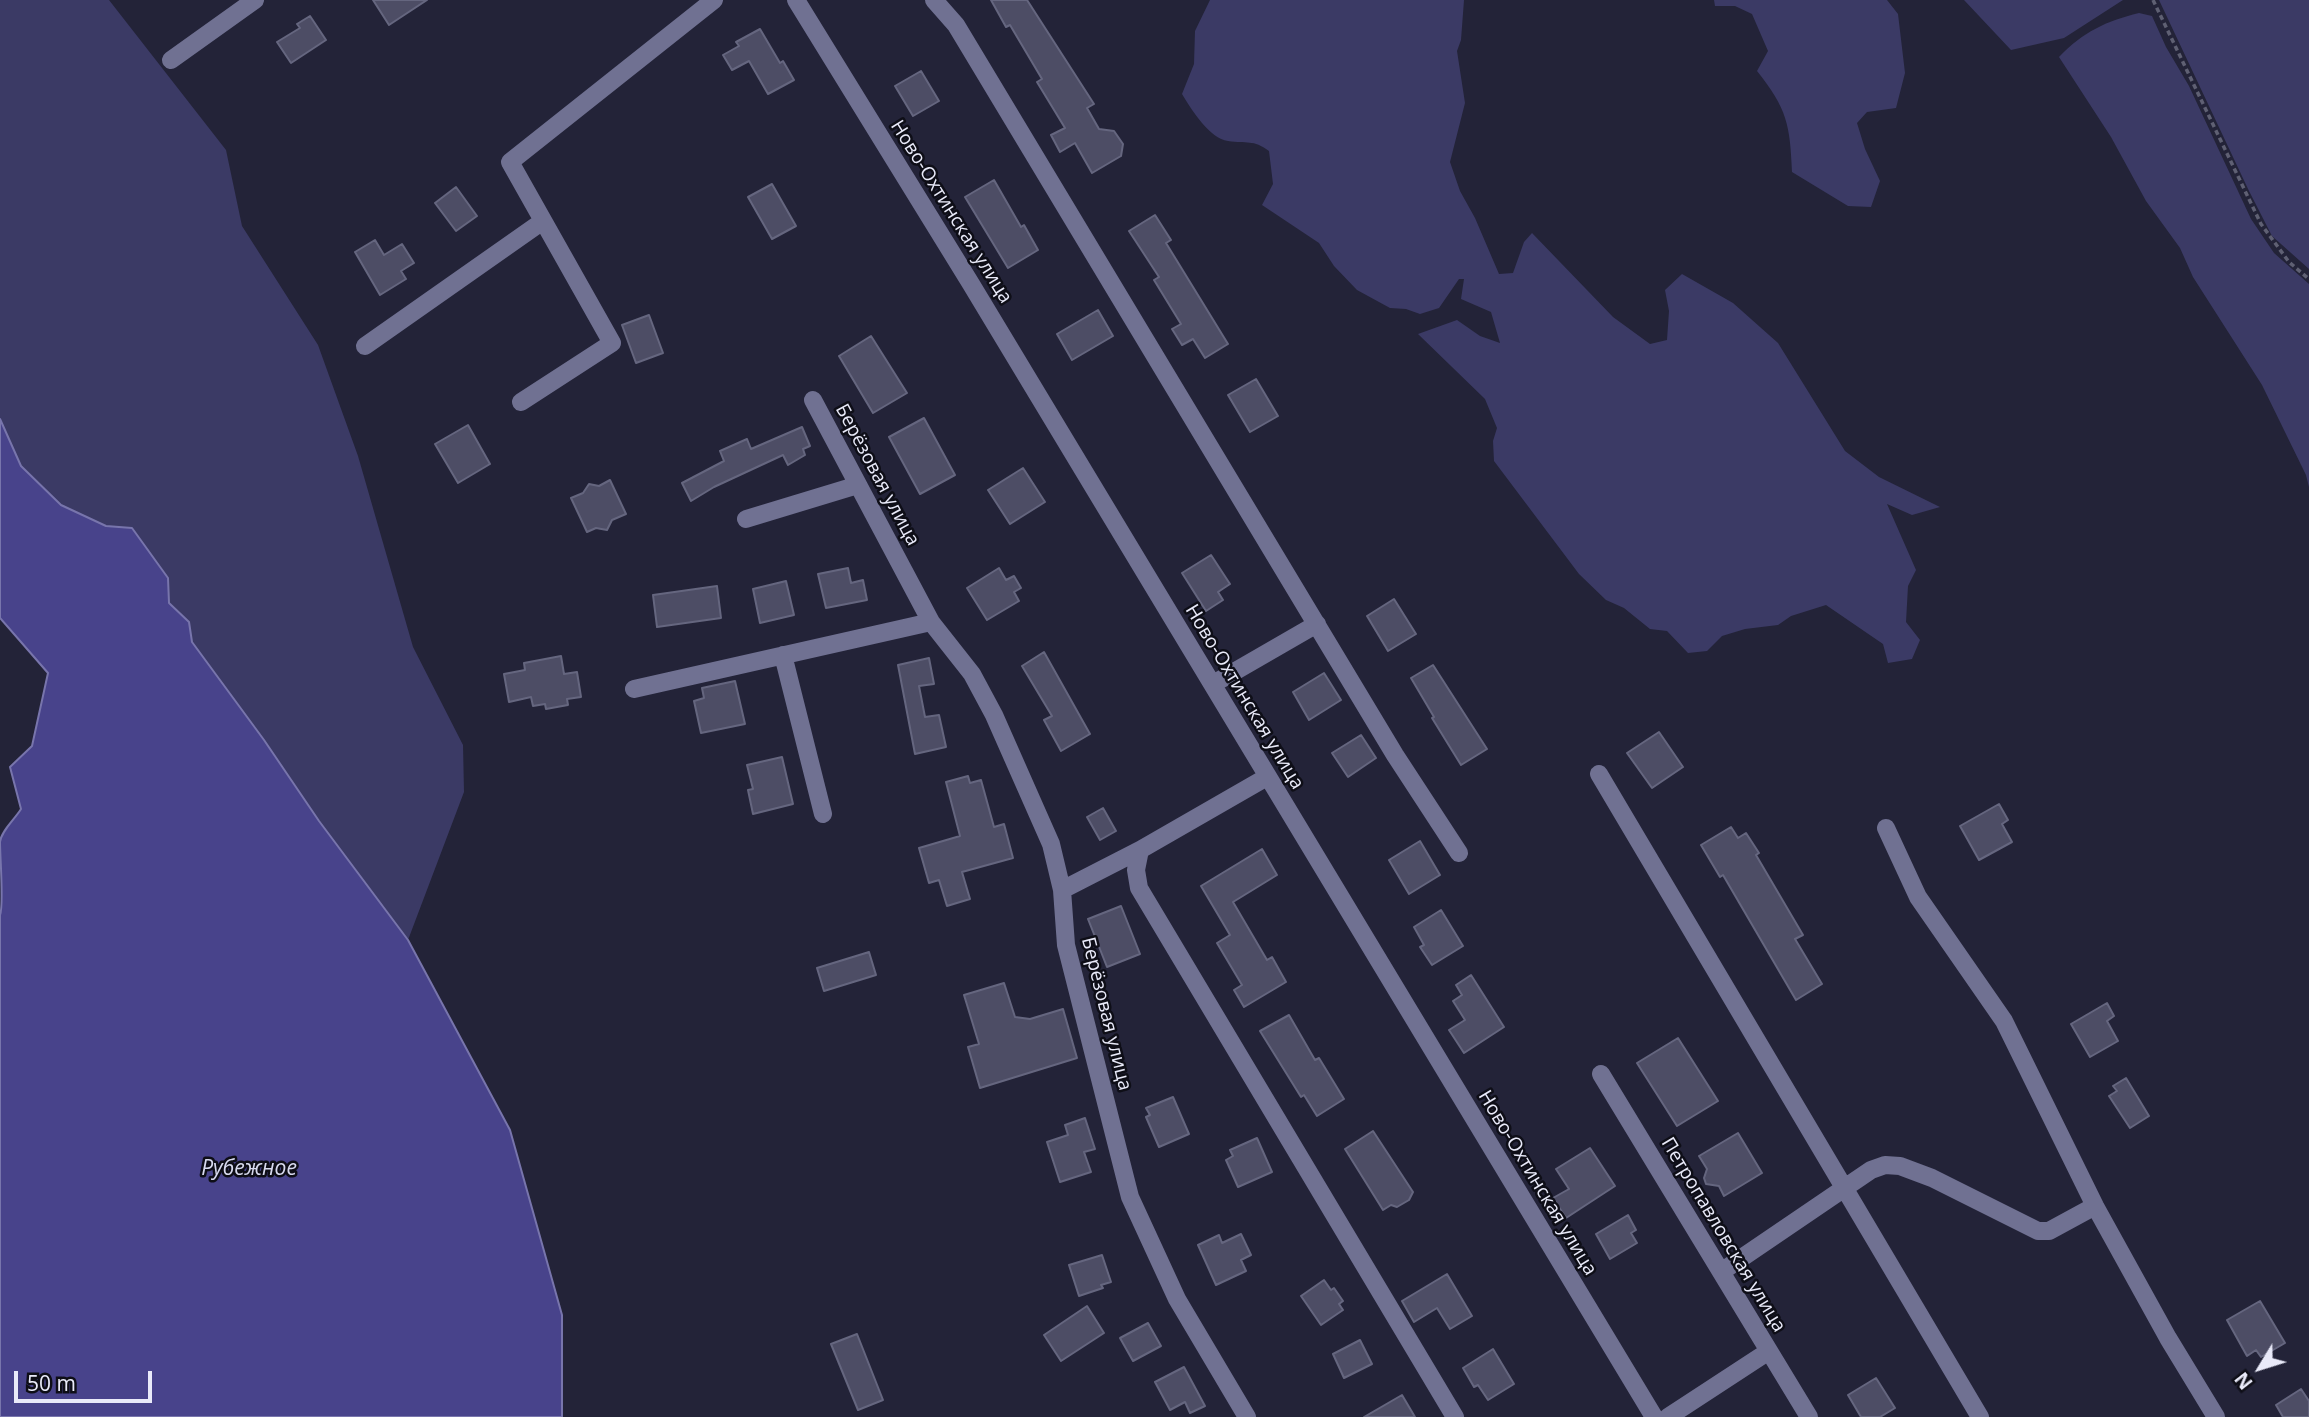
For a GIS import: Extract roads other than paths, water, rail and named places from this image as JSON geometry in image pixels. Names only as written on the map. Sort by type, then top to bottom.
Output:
[{"type":"street","points":[[172,60],[255,0]]},
{"type":"street","points":[[521,402],[612,343],[510,162],[714,0]]},
{"type":"street","name":"Ново-Охтинская улица","points":[[796,0],[1213,684],[1654,1417]]},
{"type":"street","points":[[934,0],[956,25],[1395,755],[1459,853]]},
{"type":"street","points":[[365,346],[543,221]]},
{"type":"street","name":"Берёзовая улица","points":[[813,400],[931,621],[972,674],[994,715],[1051,844],[1062,890],[1066,945],[1130,1197],[1177,1299],[1247,1417]]},
{"type":"street","points":[[746,519],[858,485]]},
{"type":"street","points":[[634,689],[931,621]]},
{"type":"street","points":[[1213,684],[1317,624]]},
{"type":"street","points":[[783,655],[823,814]]},
{"type":"street","points":[[1599,774],[1980,1417]]},
{"type":"street","points":[[1062,890],[1140,850],[1267,777]]},
{"type":"street","points":[[1886,828],[1918,897],[2004,1021],[2095,1206],[2168,1338],[2216,1417]]},
{"type":"street","points":[[1140,850],[1136,870],[1139,888],[1455,1417]]},
{"type":"street","name":"Петропавловская улица","points":[[1601,1074],[1809,1417]]},
{"type":"street","points":[[1721,1272],[1871,1170],[1885,1165],[1899,1166],[1932,1178],[2038,1231],[2049,1231],[2095,1206]]},
{"type":"street","points":[[1668,1417],[1769,1351]]},
{"type":"water","name":"Рубежное","points":[[0,419],[21,466],[61,505],[106,526],[132,528],[168,578],[169,603],[189,622],[192,642],[319,821],[408,940],[510,1130],[562,1315],[562,1417],[0,1417],[0,842],[21,809],[10,767],[32,746],[48,673],[0,618]]}]
